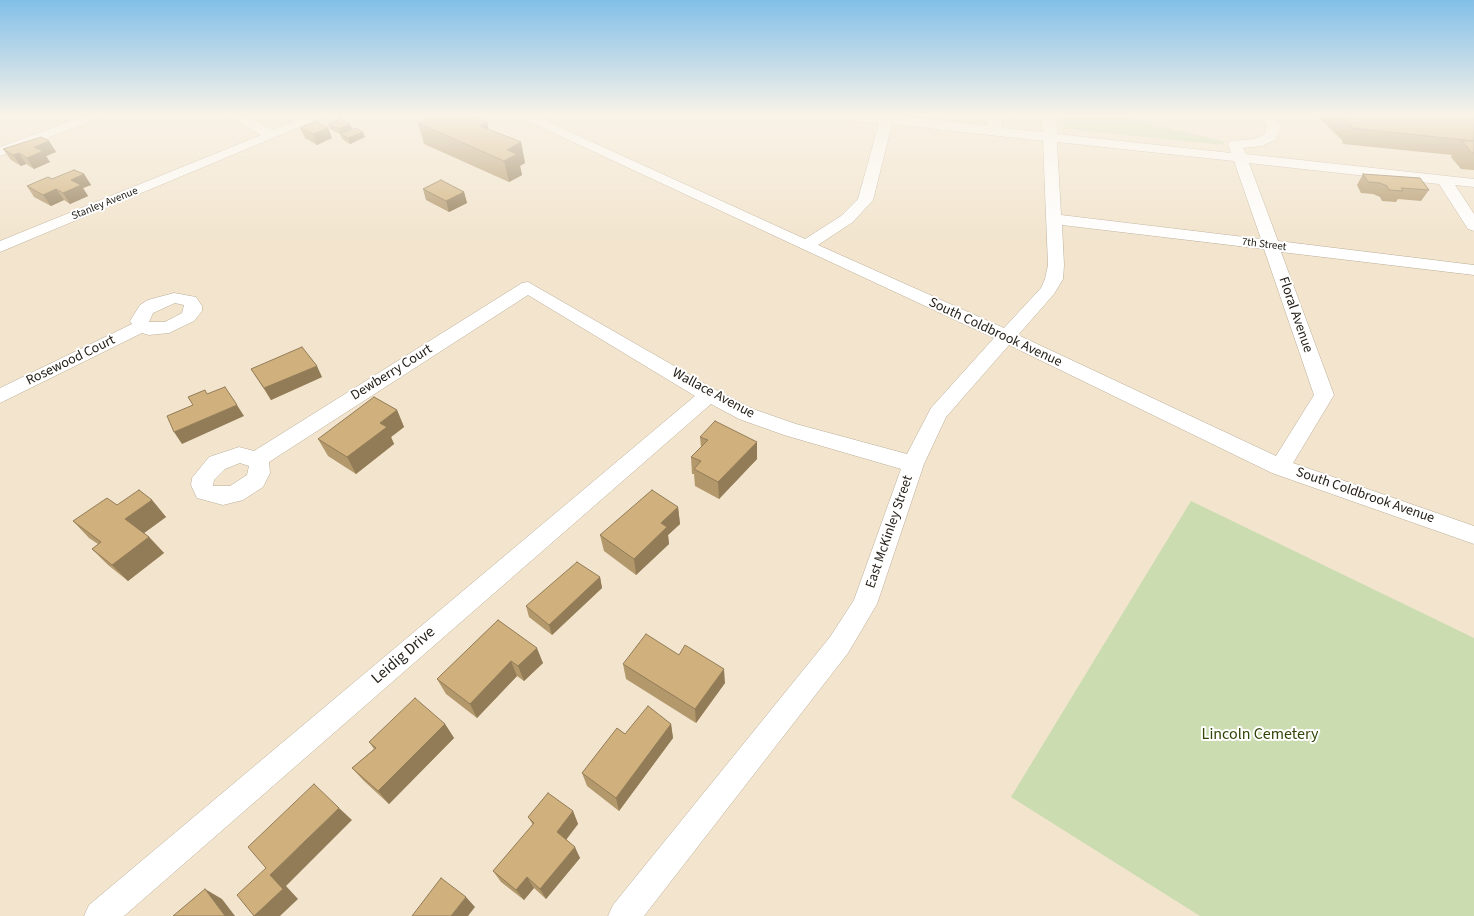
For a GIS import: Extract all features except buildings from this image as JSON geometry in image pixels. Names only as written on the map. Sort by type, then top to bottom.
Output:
[{"type":"street","name":"Stanley Avenue","points":[[0,247],[216,158]]},
{"type":"street","name":"South Coldbrook Avenue","points":[[616,158],[805,246],[1007,337],[1280,467],[1474,535]]},
{"type":"street","points":[[805,246],[846,219],[865,200],[877,158]]},
{"type":"street","name":"East McKinley Street","points":[[624,916],[840,645],[865,604],[913,464],[938,413],[1048,290],[1054,278],[1056,265],[1051,158]]},
{"type":"street","name":"Floral Avenue","points":[[1240,158],[1324,395],[1280,467]]},
{"type":"street","points":[[1290,158],[1474,183]]},
{"type":"street","points":[[1444,180],[1474,226]]},
{"type":"street","name":"7th Street","points":[[1054,219],[1474,270]]},
{"type":"street","name":"Wallace Avenue","points":[[528,287],[709,395],[746,414],[791,430],[913,464]]},
{"type":"street","name":"Dewberry Court","points":[[256,460],[528,287]]},
{"type":"street","name":"Rosewood Court","points":[[0,396],[142,326]]},
{"type":"street","name":"Leidig Drive","points":[[100,916],[709,395]]},
{"type":"green space","name":"Lincoln Cemetery","points":[[1191,501],[1474,638],[1474,916],[1200,916],[1011,797]]}]
